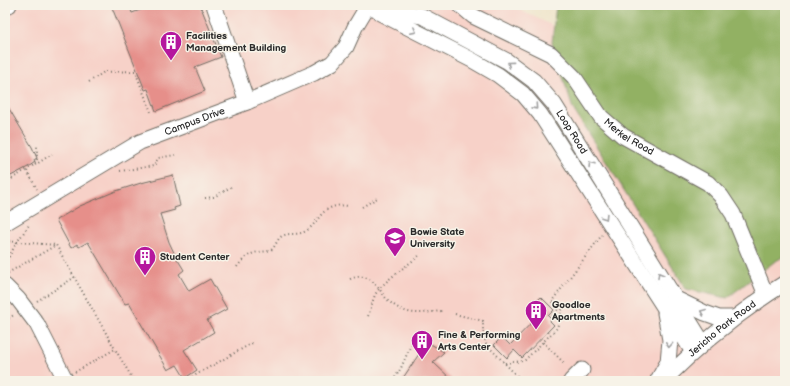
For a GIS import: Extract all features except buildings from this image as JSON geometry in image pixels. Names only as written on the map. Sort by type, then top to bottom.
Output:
[{"type":"street","points":[[5,7],[9,5]]},
{"type":"street","points":[[214,5],[248,102]]},
{"type":"street","name":"Merkel Road","points":[[460,5],[473,16],[551,54],[574,77],[601,117],[623,136],[708,183],[721,196],[733,214],[766,295]]},
{"type":"street","name":"Campus Drive","points":[[5,223],[140,142],[248,102],[332,63],[346,47],[365,6]]},
{"type":"street","name":"Loop Road","points":[[365,6],[472,60],[498,75],[522,94],[540,114],[610,225],[669,302],[698,347]]},
{"type":"street","name":"Jericho Park Road","points":[[663,381],[698,347],[734,318],[785,283]]},
{"type":"street","points":[[5,286],[38,324],[66,379]]},
{"type":"street","points":[[657,381],[668,362],[670,340],[669,302],[719,318],[734,318]]},
{"type":"street","points":[[571,381],[582,370]]},
{"type":"path","points":[[89,82],[104,72],[135,71],[151,112]]},
{"type":"path","points":[[34,165],[37,159],[36,145]]},
{"type":"path","points":[[5,183],[27,171],[52,154]]},
{"type":"path","points":[[116,172],[130,168],[154,166],[158,158],[175,155]]},
{"type":"path","points":[[27,171],[43,200]]},
{"type":"path","points":[[205,198],[214,197],[230,187]]},
{"type":"path","points":[[362,207],[379,197]]},
{"type":"path","points":[[237,267],[244,258],[251,254],[269,251],[272,249],[281,236],[287,234],[297,234],[312,227],[322,213],[332,207],[338,205],[348,206]]},
{"type":"path","points":[[5,264],[17,242],[30,224]]},
{"type":"path","points":[[505,363],[523,361],[557,328],[562,310],[552,301],[605,233]]},
{"type":"path","points":[[5,241],[56,245]]},
{"type":"path","points":[[5,274],[56,245]]},
{"type":"path","points":[[56,245],[134,381]]},
{"type":"path","points":[[368,316],[376,294],[380,289],[420,255]]},
{"type":"path","points":[[350,279],[355,277],[370,279],[380,289],[383,295],[393,304],[407,312],[418,313],[442,311]]},
{"type":"path","points":[[25,308],[75,278]]},
{"type":"path","points":[[559,308],[552,315],[559,322]]},
{"type":"path","points":[[455,314],[483,321],[483,331],[486,344],[522,381]]},
{"type":"path","points":[[393,381],[401,368],[413,340],[421,347]]},
{"type":"path","points":[[185,381],[254,342]]},
{"type":"path","points":[[543,342],[565,364]]},
{"type":"path","points":[[66,379],[115,349]]},
{"type":"shaded area","name":"Bowie State University","points":[[5,5],[509,5],[785,135],[785,381],[5,381]]},
{"type":"green space","points":[[556,5],[785,5],[785,256],[774,262],[727,298],[686,289],[573,109],[552,43]]},
{"type":"place","name":"Facilities Management Building","points":[[171,62]]},
{"type":"place","name":"Bowie State University","points":[[395,258]]},
{"type":"place","name":"Student Center","points":[[145,276]]},
{"type":"place","name":"Goodloe Apartments","points":[[536,330]]},
{"type":"place","name":"Fine & Performing Arts Center","points":[[422,360]]}]
